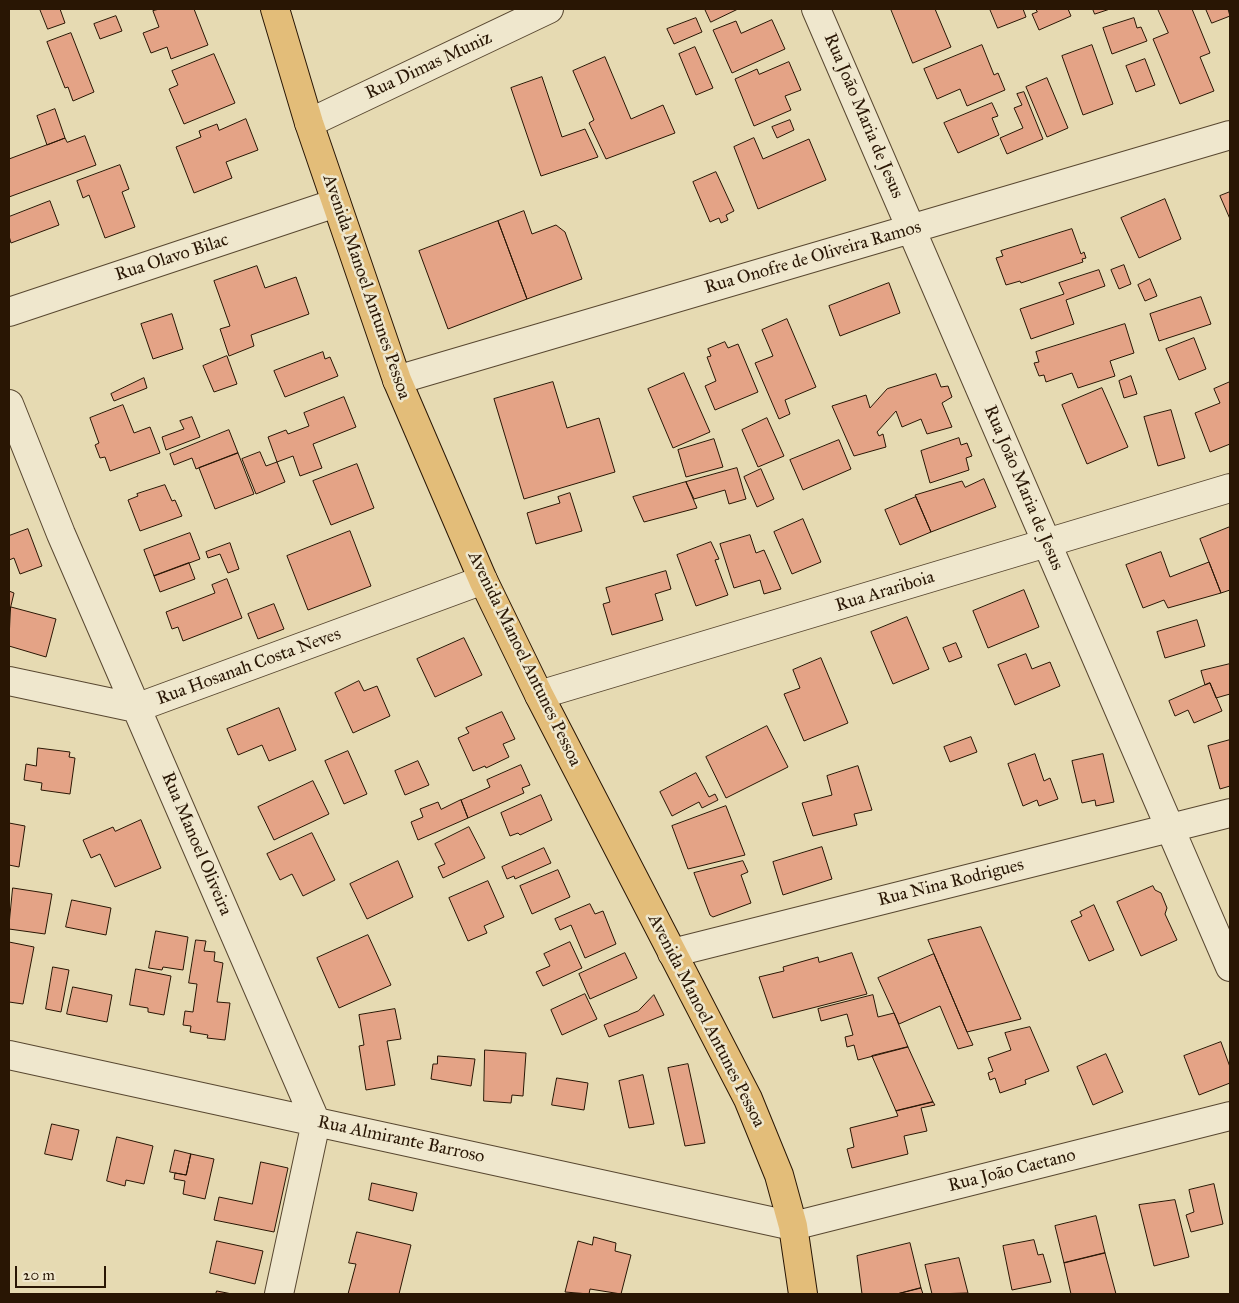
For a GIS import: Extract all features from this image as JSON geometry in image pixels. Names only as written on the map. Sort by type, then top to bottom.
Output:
[{"type":"main road","name":"Avenida Manoel Antunes Pessoa","points":[[275,9],[309,123],[396,380],[483,580],[539,695],[748,1099],[779,1175],[793,1226],[803,1294]]},
{"type":"street","name":"Rua Dimas Muniz","points":[[309,123],[549,9]]},
{"type":"street","name":"Rua João Maria de Jesus","points":[[816,9],[1230,967]]},
{"type":"street","name":"Rua Onofre de Oliveira Ramos","points":[[396,380],[1230,135]]},
{"type":"street","name":"Rua Olavo Bilac","points":[[9,312],[336,203]]},
{"type":"street","name":"Rua Manoel Oliveira","points":[[9,404],[61,534],[316,1122]]},
{"type":"street","name":"Rua Arariboia","points":[[539,695],[1230,488]]},
{"type":"street","name":"Rua Hosanah Costa Neves","points":[[9,681],[136,708],[483,580]]},
{"type":"street","name":"Rua Nina Rodrigues","points":[[672,954],[1230,813]]},
{"type":"street","name":"Rua Almirante Barroso","points":[[9,1054],[793,1226]]},
{"type":"street","name":"Rua João Caetano","points":[[793,1226],[1230,1116]]},
{"type":"street","points":[[279,1294],[316,1122]]},
{"type":"building","points":[[40,9],[60,9],[65,23],[48,29]]},
{"type":"building","points":[[160,9],[194,9],[208,45],[171,59],[167,47],[151,53],[143,33],[159,27],[153,11]]},
{"type":"building","points":[[705,9],[738,9],[711,22]]},
{"type":"building","points":[[891,9],[935,9],[951,47],[913,63]]},
{"type":"building","points":[[990,9],[1023,9],[1026,17],[998,28]]},
{"type":"building","points":[[1036,9],[1068,9],[1071,16],[1039,30],[1032,14],[1037,12]]},
{"type":"building","points":[[1093,9],[1110,9],[1095,14]]},
{"type":"building","points":[[1158,9],[1192,9],[1210,53],[1200,57],[1214,91],[1180,104],[1153,39],[1168,33]]},
{"type":"building","points":[[1206,9],[1228,9],[1230,16],[1212,23]]},
{"type":"building","points":[[116,16],[122,31],[100,39],[94,24]]},
{"type":"building","points":[[696,18],[702,32],[674,44],[667,29]]},
{"type":"building","points":[[1134,18],[1137,28],[1141,27],[1147,41],[1112,54],[1103,28]]},
{"type":"building","points":[[772,20],[785,49],[732,73],[713,30],[736,21],[741,33]]},
{"type":"building","points":[[71,33],[94,92],[73,101],[68,87],[65,88],[47,42]]},
{"type":"building","points":[[982,45],[994,75],[998,73],[1005,90],[967,106],[960,89],[937,99],[924,69]]},
{"type":"building","points":[[1092,45],[1113,104],[1083,115],[1062,56]]},
{"type":"building","points":[[695,47],[713,88],[696,95],[679,54]]},
{"type":"building","points":[[214,54],[235,103],[184,124],[169,89],[178,85],[172,71]]},
{"type":"building","points":[[605,57],[631,119],[663,105],[675,133],[606,159],[589,123],[594,120],[573,71]]},
{"type":"building","points":[[1145,59],[1155,85],[1136,92],[1126,66]]},
{"type":"building","points":[[789,62],[801,90],[785,96],[791,110],[754,126],[735,79],[757,69],[759,74]]},
{"type":"building","points":[[542,77],[562,137],[585,129],[598,157],[541,176],[511,88]]},
{"type":"building","points":[[1047,78],[1068,128],[1047,137],[1026,87]]},
{"type":"building","points":[[1024,92],[1043,139],[1007,154],[1000,138],[1023,128],[1014,108],[1022,105],[1017,94]]},
{"type":"building","points":[[992,103],[998,116],[992,118],[999,135],[958,153],[944,123]]},
{"type":"building","points":[[55,109],[65,138],[47,145],[37,116]]},
{"type":"building","points":[[246,119],[258,150],[226,162],[232,178],[194,193],[176,147],[201,137],[199,131],[217,124],[219,130]]},
{"type":"building","points":[[790,120],[794,130],[777,138],[772,127]]},
{"type":"building","points":[[85,136],[96,165],[9,197],[9,159],[65,138],[67,142]]},
{"type":"building","points":[[754,138],[763,159],[809,139],[826,180],[758,209],[734,147]]},
{"type":"building","points":[[120,165],[129,189],[122,192],[135,227],[105,238],[89,195],[83,198],[77,181]]},
{"type":"building","points":[[716,172],[734,211],[726,215],[728,220],[721,223],[719,218],[710,222],[693,182]]},
{"type":"building","points":[[1230,192],[1230,219],[1220,196]]},
{"type":"building","points":[[1165,199],[1181,239],[1139,258],[1121,218]]},
{"type":"building","points":[[50,201],[59,225],[11,243],[9,217]]},
{"type":"building","points":[[524,211],[532,234],[556,225],[565,232],[582,279],[527,299],[498,221]]},
{"type":"building","points":[[498,221],[527,299],[448,329],[419,251]]},
{"type":"building","points":[[1072,229],[1081,254],[1084,252],[1086,258],[1082,259],[1083,262],[1021,283],[1020,281],[1006,285],[996,258],[1003,256],[1001,251]]},
{"type":"building","points":[[1124,265],[1131,284],[1119,289],[1111,270]]},
{"type":"building","points":[[257,266],[265,288],[296,277],[309,314],[251,335],[254,346],[229,356],[220,329],[230,326],[214,281]]},
{"type":"building","points":[[1099,270],[1105,286],[1066,300],[1074,324],[1031,339],[1020,309],[1064,294],[1059,283]]},
{"type":"building","points":[[1150,279],[1157,296],[1145,301],[1138,285]]},
{"type":"building","points":[[889,283],[900,313],[840,336],[829,306]]},
{"type":"building","points":[[1201,297],[1211,324],[1159,341],[1150,314]]},
{"type":"building","points":[[172,314],[183,349],[153,359],[141,324]]},
{"type":"building","points":[[787,319],[816,387],[785,400],[790,414],[779,419],[755,363],[773,356],[762,330]]},
{"type":"building","points":[[1125,324],[1134,353],[1110,361],[1115,376],[1078,388],[1072,373],[1046,382],[1044,375],[1039,376],[1034,363],[1039,362],[1036,352]]},
{"type":"building","points":[[1194,338],[1206,369],[1179,380],[1166,349]]},
{"type":"building","points":[[725,342],[728,348],[738,344],[758,392],[715,410],[705,386],[716,381],[707,357],[711,356],[708,349]]},
{"type":"building","points":[[323,352],[325,359],[330,357],[338,376],[285,397],[274,371]]},
{"type":"building","points":[[227,356],[237,384],[214,392],[203,366]]},
{"type":"building","points":[[684,373],[710,432],[673,448],[648,389]]},
{"type":"building","points":[[936,374],[941,387],[948,386],[952,397],[942,403],[952,427],[927,434],[921,419],[902,427],[896,411],[877,432],[879,436],[883,434],[886,447],[854,456],[832,406],[866,395],[870,408],[887,389]]},
{"type":"building","points":[[1131,376],[1137,394],[1124,398],[1119,381]]},
{"type":"building","points":[[144,378],[147,388],[114,401],[111,394]]},
{"type":"building","points":[[553,382],[567,428],[599,418],[615,472],[524,499],[494,399]]},
{"type":"building","points":[[1230,382],[1230,444],[1210,452],[1195,413],[1220,403],[1214,389]]},
{"type":"building","points":[[1102,388],[1128,447],[1087,464],[1062,405]]},
{"type":"building","points":[[344,397],[356,427],[313,444],[322,468],[300,476],[293,456],[277,462],[268,437],[286,430],[288,434],[309,426],[304,413]]},
{"type":"building","points":[[123,405],[134,433],[150,427],[160,453],[110,471],[105,457],[100,458],[95,445],[99,443],[90,418]]},
{"type":"building","points":[[1171,410],[1185,458],[1158,466],[1144,417]]},
{"type":"building","points":[[192,417],[200,437],[166,450],[162,437],[184,429],[180,421]]},
{"type":"building","points":[[767,418],[784,456],[758,467],[742,430]]},
{"type":"building","points":[[229,430],[238,453],[196,469],[192,458],[174,465],[170,454]]},
{"type":"building","points":[[959,438],[961,445],[967,443],[972,456],[966,458],[969,470],[930,483],[921,451]]},
{"type":"building","points":[[714,439],[723,467],[686,477],[678,450]]},
{"type":"building","points":[[839,440],[851,469],[803,490],[790,460]]},
{"type":"building","points":[[260,452],[266,466],[277,462],[285,482],[256,494],[242,459]]},
{"type":"building","points":[[238,453],[254,494],[215,509],[199,468]]},
{"type":"building","points":[[357,464],[374,508],[331,525],[313,481]]},
{"type":"building","points":[[737,468],[746,499],[729,504],[725,490],[694,499],[686,482]]},
{"type":"building","points":[[761,469],[774,499],[757,507],[744,477]]},
{"type":"building","points":[[984,479],[996,507],[931,532],[915,495],[962,481],[965,487]]},
{"type":"building","points":[[686,482],[697,508],[644,522],[633,497]]},
{"type":"building","points":[[165,485],[172,501],[175,500],[182,516],[140,531],[128,500],[138,496],[137,494]]},
{"type":"building","points":[[570,493],[582,531],[536,544],[527,513],[560,503],[558,497]]},
{"type":"building","points":[[916,497],[931,532],[900,545],[885,510]]},
{"type":"building","points":[[803,519],[821,562],[792,574],[774,532]]},
{"type":"building","points":[[1230,527],[1230,590],[1221,593],[1200,539]]},
{"type":"building","points":[[28,529],[42,566],[20,574],[14,558],[9,560],[9,536]]},
{"type":"building","points":[[350,531],[371,586],[308,610],[287,556]]},
{"type":"building","points":[[190,533],[200,559],[154,576],[144,550]]},
{"type":"building","points":[[750,535],[756,553],[764,550],[781,589],[764,594],[760,580],[734,588],[720,544]]},
{"type":"building","points":[[711,542],[719,559],[715,560],[728,595],[696,606],[677,555]]},
{"type":"building","points":[[230,543],[239,569],[228,573],[220,554],[208,558],[206,552]]},
{"type":"building","points":[[1161,552],[1170,577],[1209,562],[1221,593],[1168,608],[1164,600],[1143,608],[1126,565]]},
{"type":"building","points":[[189,563],[195,579],[160,592],[154,576]]},
{"type":"building","points":[[666,571],[671,589],[655,594],[663,620],[612,635],[603,604],[610,602],[606,588]]},
{"type":"building","points":[[227,579],[242,618],[183,641],[178,627],[172,629],[166,612],[215,593],[212,585]]},
{"type":"building","points":[[1024,590],[1039,627],[988,648],[973,611]]},
{"type":"building","points":[[9,591],[14,593],[9,614]]},
{"type":"building","points":[[274,604],[284,629],[258,639],[248,614]]},
{"type":"building","points":[[11,607],[56,619],[46,657],[9,646]]},
{"type":"building","points":[[907,617],[929,669],[893,684],[871,632]]},
{"type":"building","points":[[1197,620],[1205,646],[1165,658],[1157,632]]},
{"type":"building","points":[[464,638],[482,675],[435,697],[417,659]]},
{"type":"building","points":[[956,643],[962,657],[949,662],[943,648]]},
{"type":"building","points":[[1026,654],[1032,669],[1050,662],[1060,686],[1015,705],[998,665]]},
{"type":"building","points":[[821,658],[848,723],[804,741],[784,694],[800,688],[793,670]]},
{"type":"building","points":[[1230,664],[1230,694],[1216,698],[1210,683],[1205,685],[1201,671]]},
{"type":"building","points":[[359,681],[364,691],[377,686],[390,716],[353,733],[335,693]]},
{"type":"building","points":[[1210,683],[1222,711],[1194,723],[1188,710],[1175,716],[1169,701]]},
{"type":"building","points":[[279,708],[296,750],[269,761],[262,745],[238,755],[227,729]]},
{"type":"building","points":[[502,712],[515,739],[503,744],[509,757],[486,768],[485,766],[473,771],[458,738],[469,733],[466,728]]},
{"type":"building","points":[[767,726],[788,767],[726,798],[706,757]]},
{"type":"building","points":[[971,737],[977,752],[950,762],[944,747]]},
{"type":"building","points":[[1230,740],[1230,786],[1220,789],[1208,746]]},
{"type":"building","points":[[38,748],[70,752],[69,757],[75,758],[70,794],[41,790],[42,783],[24,780],[26,764],[36,766]]},
{"type":"building","points":[[348,751],[367,794],[344,804],[325,761]]},
{"type":"building","points":[[1035,754],[1044,781],[1050,778],[1058,799],[1039,806],[1037,800],[1023,806],[1008,764]]},
{"type":"building","points":[[1103,754],[1114,802],[1096,806],[1095,800],[1082,803],[1072,761]]},
{"type":"building","points":[[418,761],[429,785],[405,795],[395,771]]},
{"type":"building","points":[[521,765],[530,785],[522,788],[524,793],[468,818],[461,800],[490,787],[487,780]]},
{"type":"building","points":[[858,766],[872,810],[854,814],[857,825],[813,836],[802,803],[832,795],[827,776]]},
{"type":"building","points":[[696,773],[709,797],[715,794],[718,800],[702,808],[699,802],[672,816],[660,792]]},
{"type":"building","points":[[313,781],[329,814],[274,840],[258,807]]},
{"type":"building","points":[[541,795],[552,820],[520,835],[518,833],[510,836],[501,813]]},
{"type":"building","points":[[461,800],[468,818],[418,840],[411,822],[423,817],[420,809],[438,802],[441,809]]},
{"type":"building","points":[[726,806],[745,855],[688,869],[672,826]]},
{"type":"building","points":[[141,820],[161,868],[115,887],[100,854],[91,858],[83,840],[113,827],[115,831]]},
{"type":"building","points":[[9,823],[25,826],[19,867],[9,865]]},
{"type":"building","points":[[469,827],[485,858],[443,878],[438,867],[445,864],[435,844]]},
{"type":"building","points":[[312,833],[335,880],[303,896],[292,874],[280,880],[267,854]]},
{"type":"building","points":[[822,847],[832,879],[783,895],[773,862]]},
{"type":"building","points":[[544,848],[551,863],[515,879],[514,876],[507,879],[502,867]]},
{"type":"building","points":[[398,861],[413,897],[367,919],[350,884]]},
{"type":"building","points":[[743,861],[748,872],[741,875],[751,903],[713,917],[710,915],[694,873]]},
{"type":"building","points":[[558,870],[570,897],[532,914],[520,886]]},
{"type":"building","points":[[488,881],[504,917],[484,926],[487,933],[468,941],[449,898]]},
{"type":"building","points":[[1153,886],[1155,890],[1161,893],[1167,908],[1165,914],[1177,940],[1141,956],[1117,902]]},
{"type":"building","points":[[13,888],[52,894],[45,934],[9,929]]},
{"type":"building","points":[[72,900],[111,908],[106,935],[66,927]]},
{"type":"building","points":[[590,904],[595,914],[603,911],[616,944],[585,958],[571,925],[560,930],[555,919]]},
{"type":"building","points":[[1094,905],[1114,950],[1089,961],[1071,921],[1082,916],[1080,912]]},
{"type":"building","points":[[981,927],[1021,1019],[967,1032],[928,940]]},
{"type":"building","points":[[156,931],[188,937],[183,970],[163,967],[162,970],[149,968]]},
{"type":"building","points":[[368,935],[391,985],[339,1008],[317,958]]},
{"type":"building","points":[[196,940],[206,941],[204,951],[215,952],[214,961],[223,963],[217,1002],[230,1003],[225,1040],[207,1038],[208,1035],[190,1032],[191,1026],[183,1025],[185,1011],[193,1012],[197,984],[189,983]]},
{"type":"building","points":[[9,942],[34,947],[23,1004],[9,1002]]},
{"type":"building","points":[[570,942],[582,968],[543,986],[536,972],[550,966],[544,954]]},
{"type":"building","points":[[625,953],[637,978],[590,999],[579,974]]},
{"type":"building","points":[[852,953],[867,994],[773,1018],[759,977],[784,971],[783,967],[818,957],[819,962]]},
{"type":"building","points":[[934,954],[973,1045],[958,1049],[940,1006],[899,1024],[878,978]]},
{"type":"building","points":[[53,967],[69,970],[61,1012],[46,1009]]},
{"type":"building","points":[[136,969],[171,976],[164,1015],[148,1012],[148,1008],[130,1005]]},
{"type":"building","points":[[73,987],[112,995],[107,1022],[67,1014]]},
{"type":"building","points":[[585,994],[597,1019],[562,1035],[551,1010]]},
{"type":"building","points":[[654,995],[664,1015],[609,1037],[604,1025],[638,1011]]},
{"type":"building","points":[[873,995],[878,1017],[894,1013],[908,1047],[858,1060],[854,1045],[847,1047],[845,1037],[853,1035],[847,1014],[821,1021],[818,1009]]},
{"type":"building","points":[[395,1009],[401,1039],[387,1041],[395,1085],[366,1090],[359,1046],[364,1045],[359,1015]]},
{"type":"building","points":[[1030,1027],[1049,1071],[1025,1080],[1026,1084],[1000,1093],[995,1078],[990,1080],[988,1073],[993,1071],[988,1058],[1011,1050],[1005,1033]]},
{"type":"building","points":[[1221,1042],[1230,1067],[1230,1083],[1199,1095],[1184,1056]]},
{"type":"building","points":[[908,1047],[933,1102],[896,1111],[872,1056]]},
{"type":"building","points":[[485,1050],[526,1053],[523,1096],[512,1095],[511,1103],[484,1101]]},
{"type":"building","points":[[1106,1054],[1123,1092],[1093,1105],[1077,1067]]},
{"type":"building","points":[[438,1056],[475,1059],[471,1086],[431,1079],[433,1064],[437,1064]]},
{"type":"building","points":[[688,1064],[705,1143],[685,1146],[668,1068]]},
{"type":"building","points":[[643,1075],[654,1124],[629,1128],[619,1081]]},
{"type":"building","points":[[557,1078],[588,1083],[584,1110],[552,1105]]},
{"type":"building","points":[[933,1102],[935,1105],[921,1108],[927,1131],[904,1136],[908,1154],[852,1168],[847,1149],[854,1147],[850,1128],[898,1116],[896,1111]]},
{"type":"building","points":[[52,1124],[79,1130],[72,1160],[45,1154]]},
{"type":"building","points":[[117,1137],[153,1146],[144,1184],[126,1180],[125,1186],[107,1181]]},
{"type":"building","points":[[175,1150],[191,1154],[186,1175],[170,1172]]},
{"type":"building","points":[[191,1154],[214,1159],[205,1199],[183,1194],[185,1181],[174,1179],[175,1173],[186,1175]]},
{"type":"building","points":[[261,1162],[288,1168],[274,1232],[214,1220],[219,1197],[252,1204]]},
{"type":"building","points":[[372,1183],[417,1193],[413,1211],[369,1200]]},
{"type":"building","points":[[1214,1184],[1223,1224],[1191,1232],[1186,1215],[1194,1212],[1189,1190]]},
{"type":"building","points":[[1175,1200],[1189,1257],[1154,1266],[1139,1205]]},
{"type":"building","points":[[1096,1216],[1105,1253],[1064,1263],[1055,1226]]},
{"type":"building","points":[[357,1232],[411,1245],[399,1294],[348,1294],[356,1264],[349,1263]]},
{"type":"building","points":[[594,1237],[616,1243],[615,1251],[631,1255],[621,1294],[590,1289],[589,1294],[565,1292],[578,1241],[592,1245]]},
{"type":"building","points":[[1034,1240],[1038,1255],[1043,1254],[1051,1282],[1012,1290],[1003,1246]]},
{"type":"building","points":[[217,1241],[263,1251],[255,1284],[210,1273]]},
{"type":"building","points":[[910,1243],[921,1288],[897,1294],[862,1294],[857,1256]]},
{"type":"building","points":[[1105,1253],[1116,1294],[1071,1294],[1064,1263]]},
{"type":"building","points":[[959,1258],[968,1293],[932,1294],[925,1265]]},
{"type":"building","points":[[921,1288],[923,1294],[897,1294]]},
{"type":"building","points":[[217,1291],[232,1294],[216,1294]]}]
